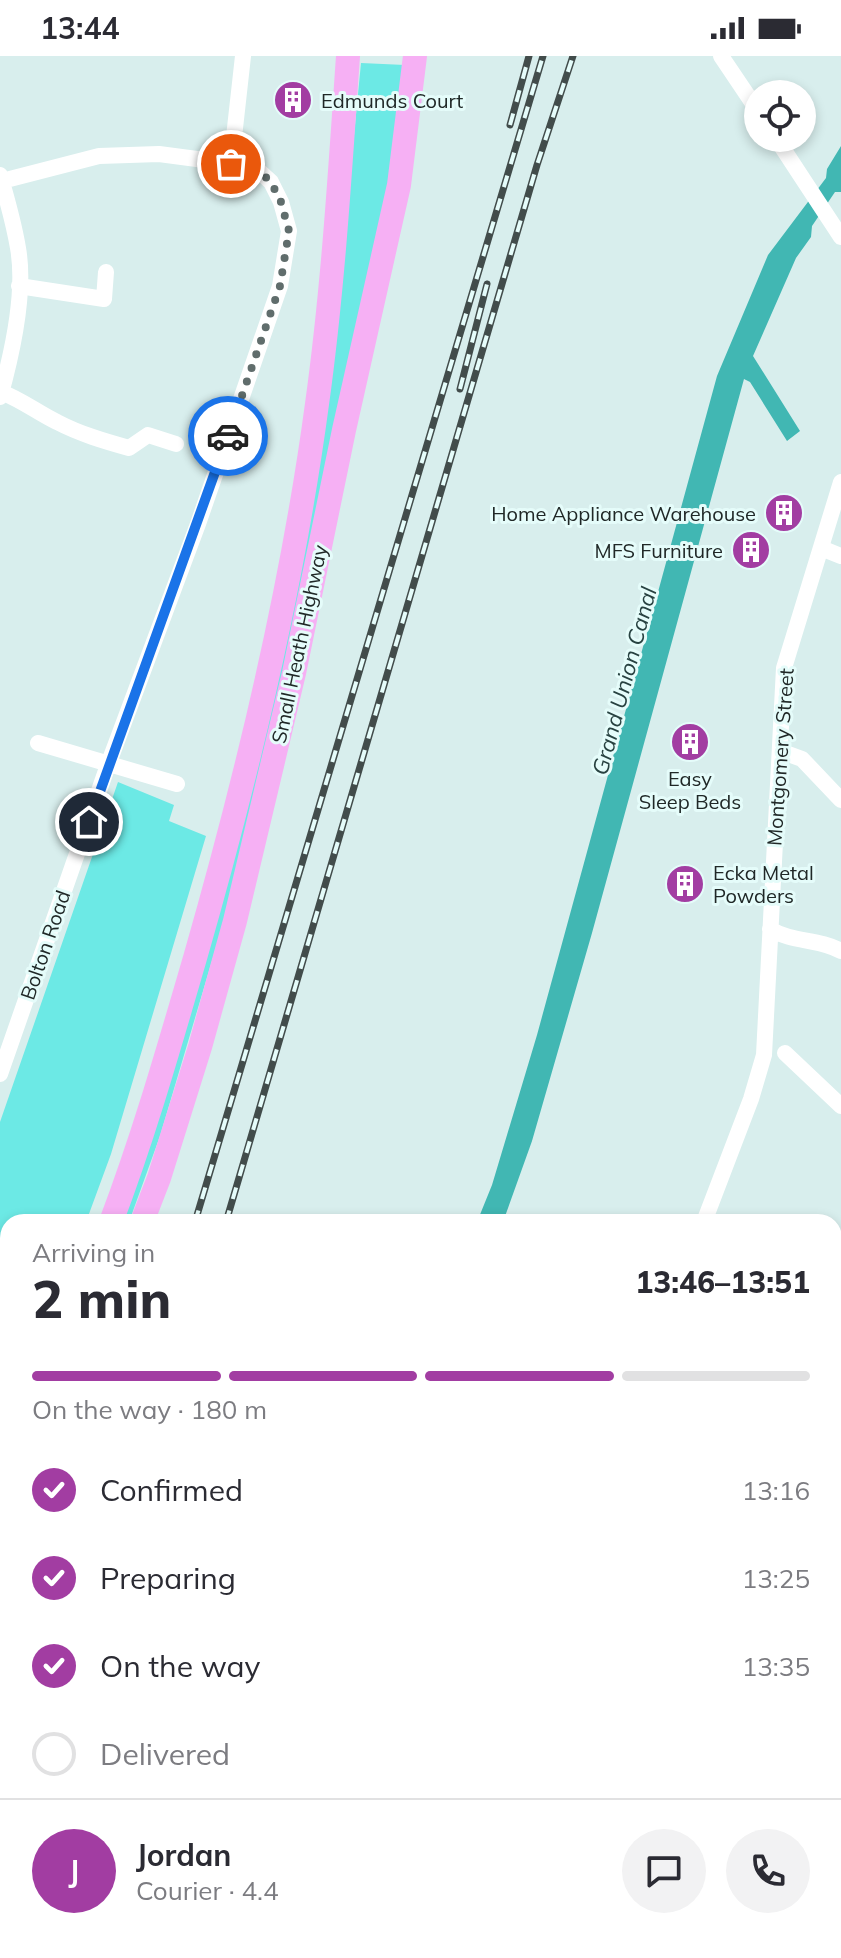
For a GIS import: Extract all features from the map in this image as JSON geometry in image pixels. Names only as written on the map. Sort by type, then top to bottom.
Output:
[{"type":"highway","name":"Small Heath Highway","points":[[114,1214],[141,1143],[216,882],[244,773],[295,544],[318,403],[348,56]]},
{"type":"highway","name":"Small Heath Highway","points":[[145,1214],[164,1164],[223,963],[290,689],[399,185],[415,56]]},
{"type":"street","points":[[176,444],[148,435],[129,448],[85,435],[23,401],[1,395],[13,344],[19,251],[1,178],[99,156],[159,154],[231,164],[243,56]]},
{"type":"street","points":[[721,56],[744,90]]},
{"type":"street","points":[[786,152],[841,237]]},
{"type":"street","name":"Bolton Road","points":[[0,1074],[108,765],[198,524],[280,286],[289,231],[281,202],[271,182],[259,171],[231,164]]},
{"type":"street","points":[[19,286],[104,299],[106,272]]},
{"type":"street","name":"Montgomery Street","points":[[707,1214],[762,1067],[784,668],[841,482]]},
{"type":"street","points":[[821,548],[841,556]]},
{"type":"street","points":[[38,743],[177,784]]},
{"type":"street","points":[[780,751],[802,759],[841,800]]},
{"type":"street","points":[[770,929],[784,937],[818,940],[841,951]]},
{"type":"street","points":[[785,1053],[841,1106]]},
{"type":"shaded area","points":[[361,63],[405,65],[387,204],[284,677],[225,917],[160,1136],[132,1214],[122,1214],[207,941],[344,239]]},
{"type":"shaded area","points":[[841,146],[841,192],[835,192],[812,226],[811,237],[796,258],[753,356],[800,431],[787,441],[750,382],[744,379],[532,1141],[506,1214],[480,1214],[492,1185],[537,1035],[717,376],[768,255],[826,178],[827,169]]},
{"type":"shaded area","points":[[118,782],[174,805],[169,821],[206,836],[111,1154],[89,1214],[0,1214],[0,1122]]},
{"type":"railway","points":[[510,125],[529,56]]},
{"type":"railway","points":[[197,1214],[543,56]]},
{"type":"railway","points":[[228,1214],[537,165],[573,56]]},
{"type":"railway","points":[[460,389],[487,284]]},
{"type":"way so far","points":[[228,436],[280,286],[289,231],[281,202],[271,182],[259,171],[231,164]]},
{"type":"place","name":"Edmunds Court","points":[[293,100]]},
{"type":"place","name":"Home Appliance Warehouse","points":[[784,513]]},
{"type":"place","name":"MFS Furniture","points":[[751,550]]},
{"type":"place","name":"Easy Sleep Beds","points":[[690,742]]},
{"type":"place","name":"Ecka Metal Powders","points":[[685,884]]},
{"type":"route","points":[[89,822],[228,436]]},
{"type":"water label","name":"Grand Union Canal","points":[[624,681]]}]
